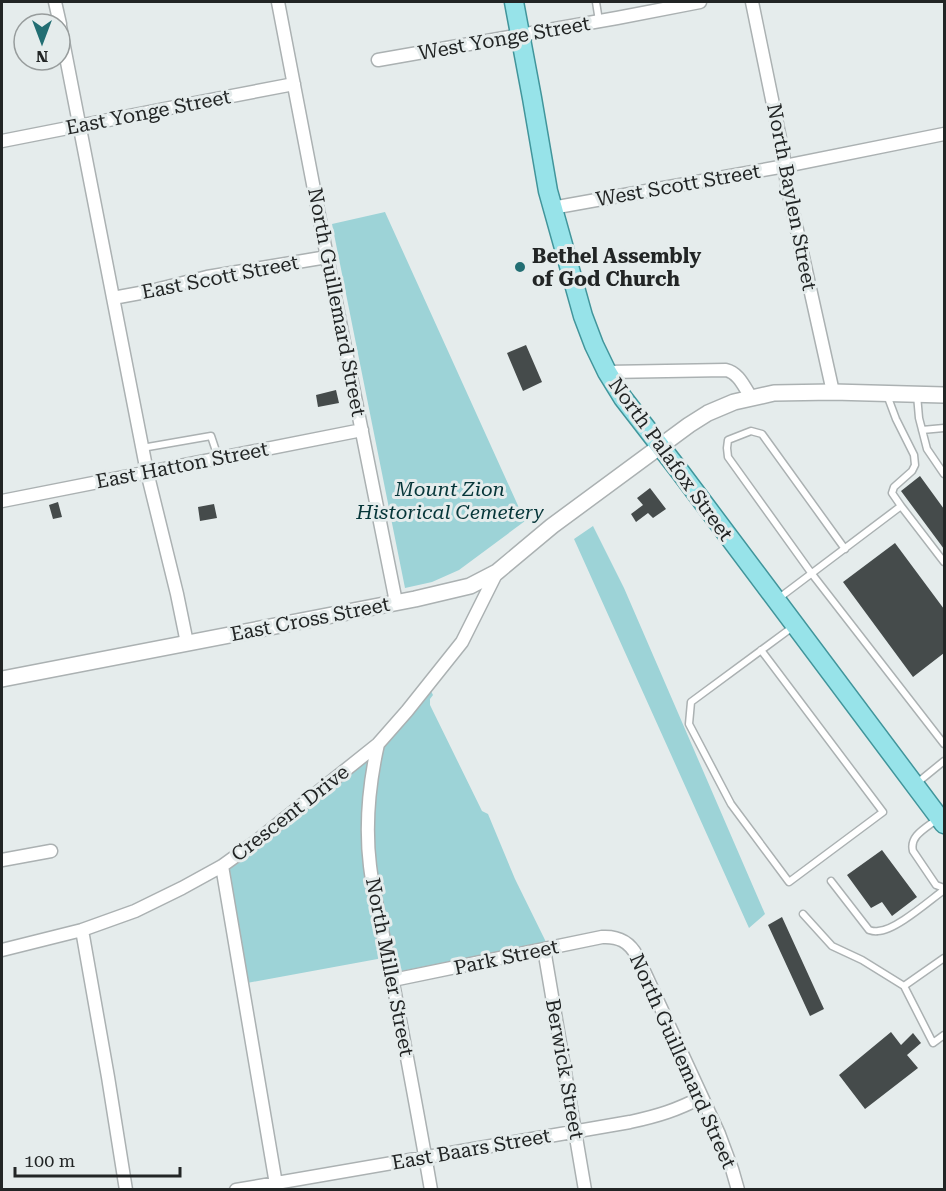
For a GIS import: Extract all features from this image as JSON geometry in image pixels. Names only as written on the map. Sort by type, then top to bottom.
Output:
[{"type":"main road","name":"North Palafox Street","points":[[514,2],[552,208],[582,316],[608,372],[623,398],[942,820]]},
{"type":"street","name":"North Guillemard Street","points":[[278,2],[396,602]]},
{"type":"street","name":"West Yonge Street","points":[[378,60],[700,2]]},
{"type":"street","name":"North Baylen Street","points":[[752,2],[783,153],[787,185],[833,392]]},
{"type":"street","points":[[69,72],[142,448],[187,643]]},
{"type":"street","name":"East Yonge Street","points":[[2,141],[294,84]]},
{"type":"street","name":"West Scott Street","points":[[552,208],[945,134]]},
{"type":"street","name":"East Scott Street","points":[[113,298],[327,256]]},
{"type":"street","points":[[608,372],[732,371],[751,397]]},
{"type":"street","name":"East Cross Street","points":[[2,679],[396,602],[470,585],[497,572],[547,530],[689,425],[708,413],[734,402],[784,392],[945,395]]},
{"type":"street","name":"East Hatton Street","points":[[2,501],[362,430]]},
{"type":"street","name":"Crescent Drive","points":[[2,950],[82,930],[135,911],[222,866],[276,826],[378,744],[407,711],[462,642],[497,572]]},
{"type":"street","name":"North Miller Street","points":[[378,744],[372,770],[369,801],[370,865],[431,1190]]},
{"type":"street","points":[[2,860],[51,851]]},
{"type":"street","points":[[222,866],[277,1186]]},
{"type":"street","points":[[82,930],[126,1190]]},
{"type":"street","name":"Park Street","points":[[393,980],[602,937],[620,938]]},
{"type":"street","name":"North Guillemard Street","points":[[620,938],[627,942],[637,956],[719,1134],[738,1190]]},
{"type":"street","name":"Berwick Street","points":[[544,949],[585,1190]]},
{"type":"street","name":"East Baars Street","points":[[236,1190],[277,1186],[425,1157],[630,1122],[681,1108],[702,1097]]},
{"type":"lane","points":[[596,2],[599,21]]},
{"type":"lane","points":[[887,394],[896,419],[914,455],[915,465],[912,471],[894,487],[892,493],[945,562]]},
{"type":"lane","points":[[917,394],[919,418],[927,449],[945,474]]},
{"type":"lane","points":[[922,430],[945,429]]},
{"type":"lane","points":[[845,549],[762,434],[751,431],[728,440],[728,457],[812,574],[945,744]]},
{"type":"lane","points":[[142,448],[211,436],[218,457]]},
{"type":"lane","points":[[776,600],[901,506]]},
{"type":"lane","points":[[761,650],[883,812],[789,882],[731,804],[689,724],[691,702],[761,650],[795,626]]},
{"type":"lane","points":[[915,784],[945,761]]},
{"type":"lane","points":[[831,881],[869,930],[880,932],[888,929],[945,889],[936,885],[912,846],[915,837],[942,820]]},
{"type":"lane","points":[[803,914],[832,946],[862,960],[904,986],[933,1043],[945,1035]]},
{"type":"lane","points":[[904,986],[945,958]]},
{"type":"green space","name":"Mount Zion Historical Cemetery","points":[[385,212],[525,521],[459,570],[432,582],[405,588],[332,224]]},
{"type":"green space","points":[[593,526],[624,588],[765,914],[749,928],[574,539]]},
{"type":"green space","points":[[431,691],[433,695],[430,705],[482,811],[488,814],[515,879],[546,942],[397,972],[380,894],[373,835],[374,801],[383,747]]},
{"type":"green space","points":[[369,759],[363,800],[362,835],[383,958],[247,983],[228,870]]},
{"type":"building","points":[[526,345],[542,382],[523,391],[507,353]]},
{"type":"building","points":[[336,390],[339,403],[318,407],[316,395]]},
{"type":"building","points":[[920,476],[944,509],[944,549],[901,491]]},
{"type":"building","points":[[650,488],[666,509],[653,518],[648,513],[636,522],[631,514],[643,505],[637,498]]},
{"type":"building","points":[[58,502],[62,517],[53,519],[49,505]]},
{"type":"building","points":[[214,504],[217,518],[200,521],[198,507]]},
{"type":"building","points":[[895,543],[944,609],[944,653],[913,677],[843,582]]},
{"type":"building","points":[[882,850],[917,897],[892,916],[882,902],[871,908],[847,875]]},
{"type":"building","points":[[782,917],[824,1009],[810,1016],[768,925]]},
{"type":"building","points":[[891,1032],[901,1045],[913,1033],[921,1043],[907,1055],[918,1068],[865,1109],[839,1075]]},
{"type":"place","name":"Bethel Assembly of God Church","points":[[520,267]]}]
